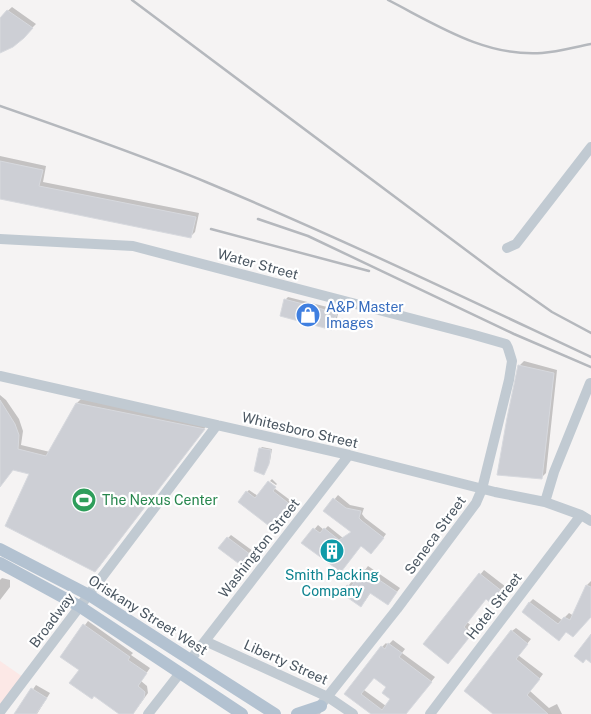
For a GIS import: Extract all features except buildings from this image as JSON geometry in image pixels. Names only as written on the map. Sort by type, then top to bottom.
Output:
[{"type":"main road","name":"Oriskany Street West","points":[[0,549],[89,595],[275,713]]},
{"type":"main road","name":"Oriskany Street West","points":[[0,563],[79,606],[242,714]]},
{"type":"main road","points":[[297,714],[321,706]]},
{"type":"street","points":[[507,248],[516,244],[591,147]]},
{"type":"street","name":"Water Street","points":[[0,240],[133,246],[506,344]]},
{"type":"street","name":"Seneca Street","points":[[321,706],[397,609],[476,503],[482,489],[509,380],[512,360],[506,344]]},
{"type":"street","name":"Whitesboro Street","points":[[0,376],[349,455],[482,489],[545,502],[581,515],[591,521]]},
{"type":"street","points":[[545,502],[554,472],[590,383]]},
{"type":"street","name":"Broadway","points":[[0,712],[217,425]]},
{"type":"street","name":"Washington Street","points":[[191,659],[349,455]]},
{"type":"street","name":"Hotel Street","points":[[430,714],[581,515]]},
{"type":"street","name":"Liberty Street","points":[[205,641],[321,706],[353,714]]},
{"type":"street","points":[[148,714],[180,673]]},
{"type":"shaded area","points":[[0,661],[23,677],[0,707]]},
{"type":"railway","points":[[132,0],[498,274],[552,312],[591,333]]},
{"type":"railway","points":[[388,0],[443,29],[481,45],[501,50],[521,53],[542,53],[591,44]]},
{"type":"railway","points":[[0,106],[78,133],[206,182],[399,267],[591,357]]},
{"type":"railway","points":[[258,219],[308,236],[514,334],[591,367]]},
{"type":"railway","points":[[211,229],[369,271]]},
{"type":"place","name":"A&P Master Images","points":[[308,315]]},
{"type":"place","name":"The Nexus Center","points":[[84,500]]},
{"type":"place","name":"Smith Packing Company","points":[[332,551]]}]
